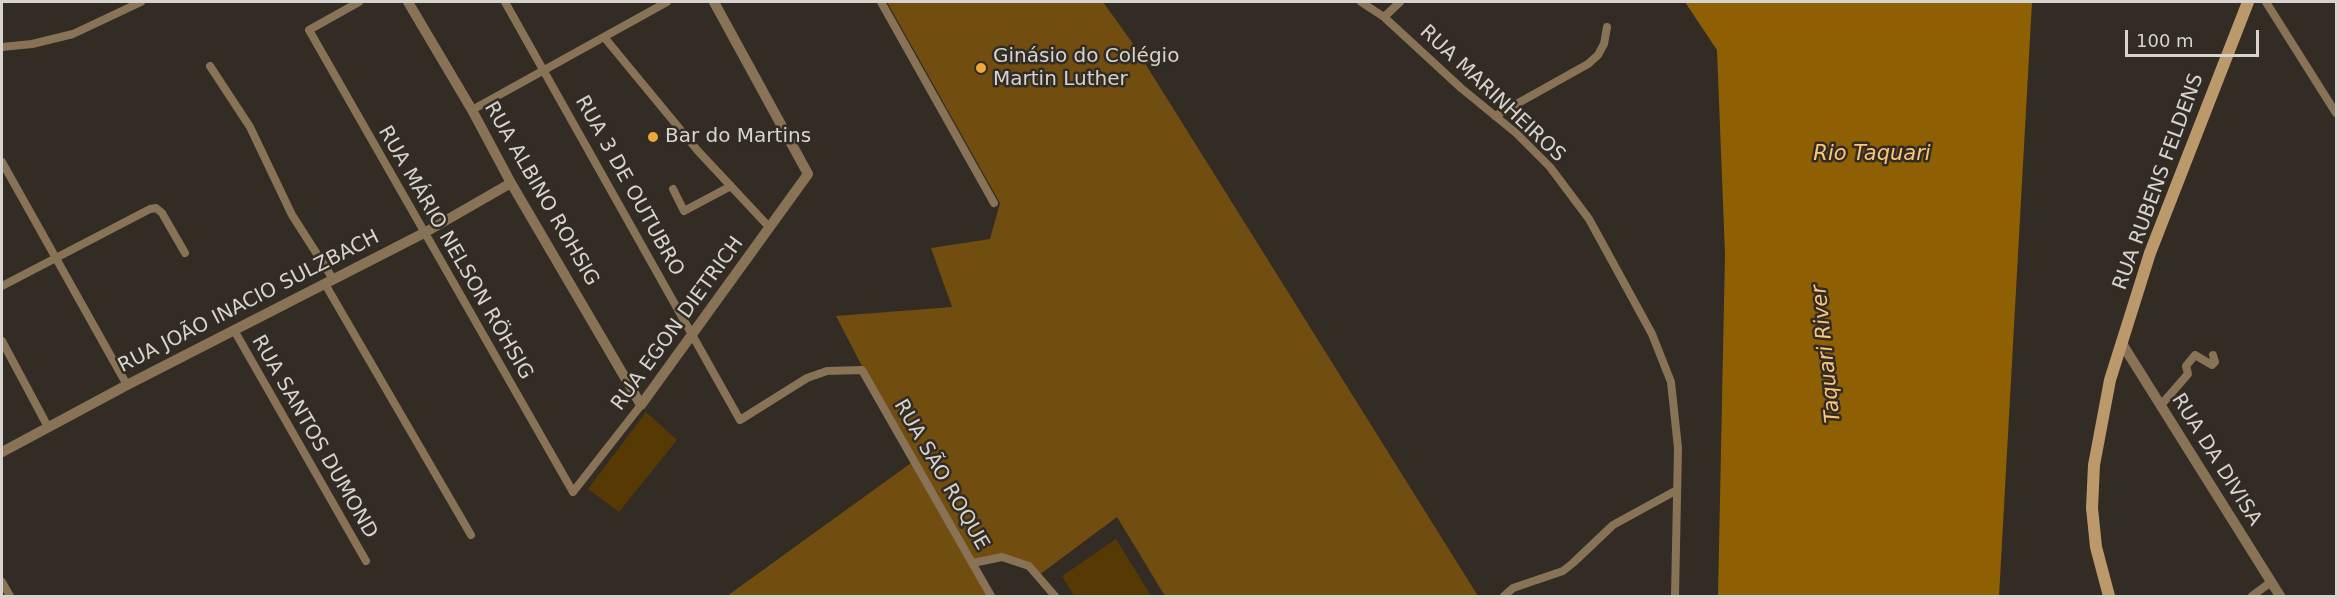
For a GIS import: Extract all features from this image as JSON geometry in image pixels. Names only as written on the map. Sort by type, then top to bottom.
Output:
[{"type":"main road","name":"RUA RUBENS FELDENS","points":[[2109,597],[2096,548],[2092,508],[2094,465],[2110,380],[2151,253],[2248,2]]},
{"type":"street","points":[[2,47],[32,44],[73,34],[141,2]]},
{"type":"street","name":"RUA MÁRIO NELSON RÖHSIG","points":[[359,2],[309,30],[573,492]]},
{"type":"street","name":"RUA ALBINO ROHSIG","points":[[408,2],[641,405]]},
{"type":"street","name":"RUA 3 DE OUTUBRO","points":[[505,2],[740,420],[807,378],[827,371],[862,370]]},
{"type":"street","points":[[472,110],[667,2]]},
{"type":"street","name":"RUA EGON DIETRICH","points":[[573,492],[693,335],[808,174],[714,2]]},
{"type":"street","points":[[881,2],[994,203]]},
{"type":"street","name":"RUA MARINHEIROS","points":[[1361,2],[1384,17],[1516,133],[1566,186],[1589,219],[1652,334],[1671,382],[1678,448],[1675,597]]},
{"type":"street","points":[[1384,17],[1400,2]]},
{"type":"street","points":[[2266,2],[2337,112]]},
{"type":"street","points":[[1495,116],[1588,64],[1598,55],[1604,44],[1608,27]]},
{"type":"street","points":[[604,37],[698,151],[770,228]]},
{"type":"street","points":[[210,66],[250,127],[292,215],[471,535]]},
{"type":"street","points":[[2,162],[127,385]]},
{"type":"street","name":"RUA JOÃO INACIO SULZBACH","points":[[2,452],[127,385],[424,233],[511,183]]},
{"type":"street","points":[[673,189],[684,211],[731,186]]},
{"type":"street","points":[[2,286],[150,208],[156,208],[162,213],[185,253]]},
{"type":"street","name":"RUA SANTOS DUMOND","points":[[234,330],[366,561]]},
{"type":"street","points":[[2,341],[48,427]]},
{"type":"street","name":"RUA DA DIVISA","points":[[2121,342],[2280,597]]},
{"type":"street","points":[[2161,405],[2188,374],[2186,366],[2195,355],[2212,365],[2215,362],[2213,355]]},
{"type":"street","name":"RUA SÃO ROQUE","points":[[862,370],[991,597]]},
{"type":"street","points":[[1504,597],[1513,588],[1563,571],[1613,525],[1677,490]]},
{"type":"street","points":[[973,563],[1002,557],[1029,566],[1055,597]]},
{"type":"street","points":[[2,582],[10,597]]},
{"type":"street","points":[[2252,597],[2271,582]]},
{"type":"shaded area","points":[[887,2],[1103,2],[1131,41],[1478,596],[1165,596],[1117,517],[1039,575],[1003,557],[975,563],[864,370],[836,316],[952,307],[931,248],[990,239],[1000,203]]},
{"type":"shaded area","points":[[646,412],[677,440],[619,512],[588,489]]},
{"type":"shaded area","points":[[911,463],[987,596],[727,596]]},
{"type":"shaded area","points":[[1116,539],[1151,596],[1074,596],[1062,576]]},
{"type":"water","name":"Rio Taquari","points":[[1685,2],[2032,2],[1999,596],[1718,596],[1725,254],[1717,50]]},
{"type":"place","name":"Ginásio do Colégio Martin Luther","points":[[981,68]]},
{"type":"place","name":"Bar do Martins","points":[[653,137]]},
{"type":"water label","name":"Taquari River","points":[[1827,354]]}]
